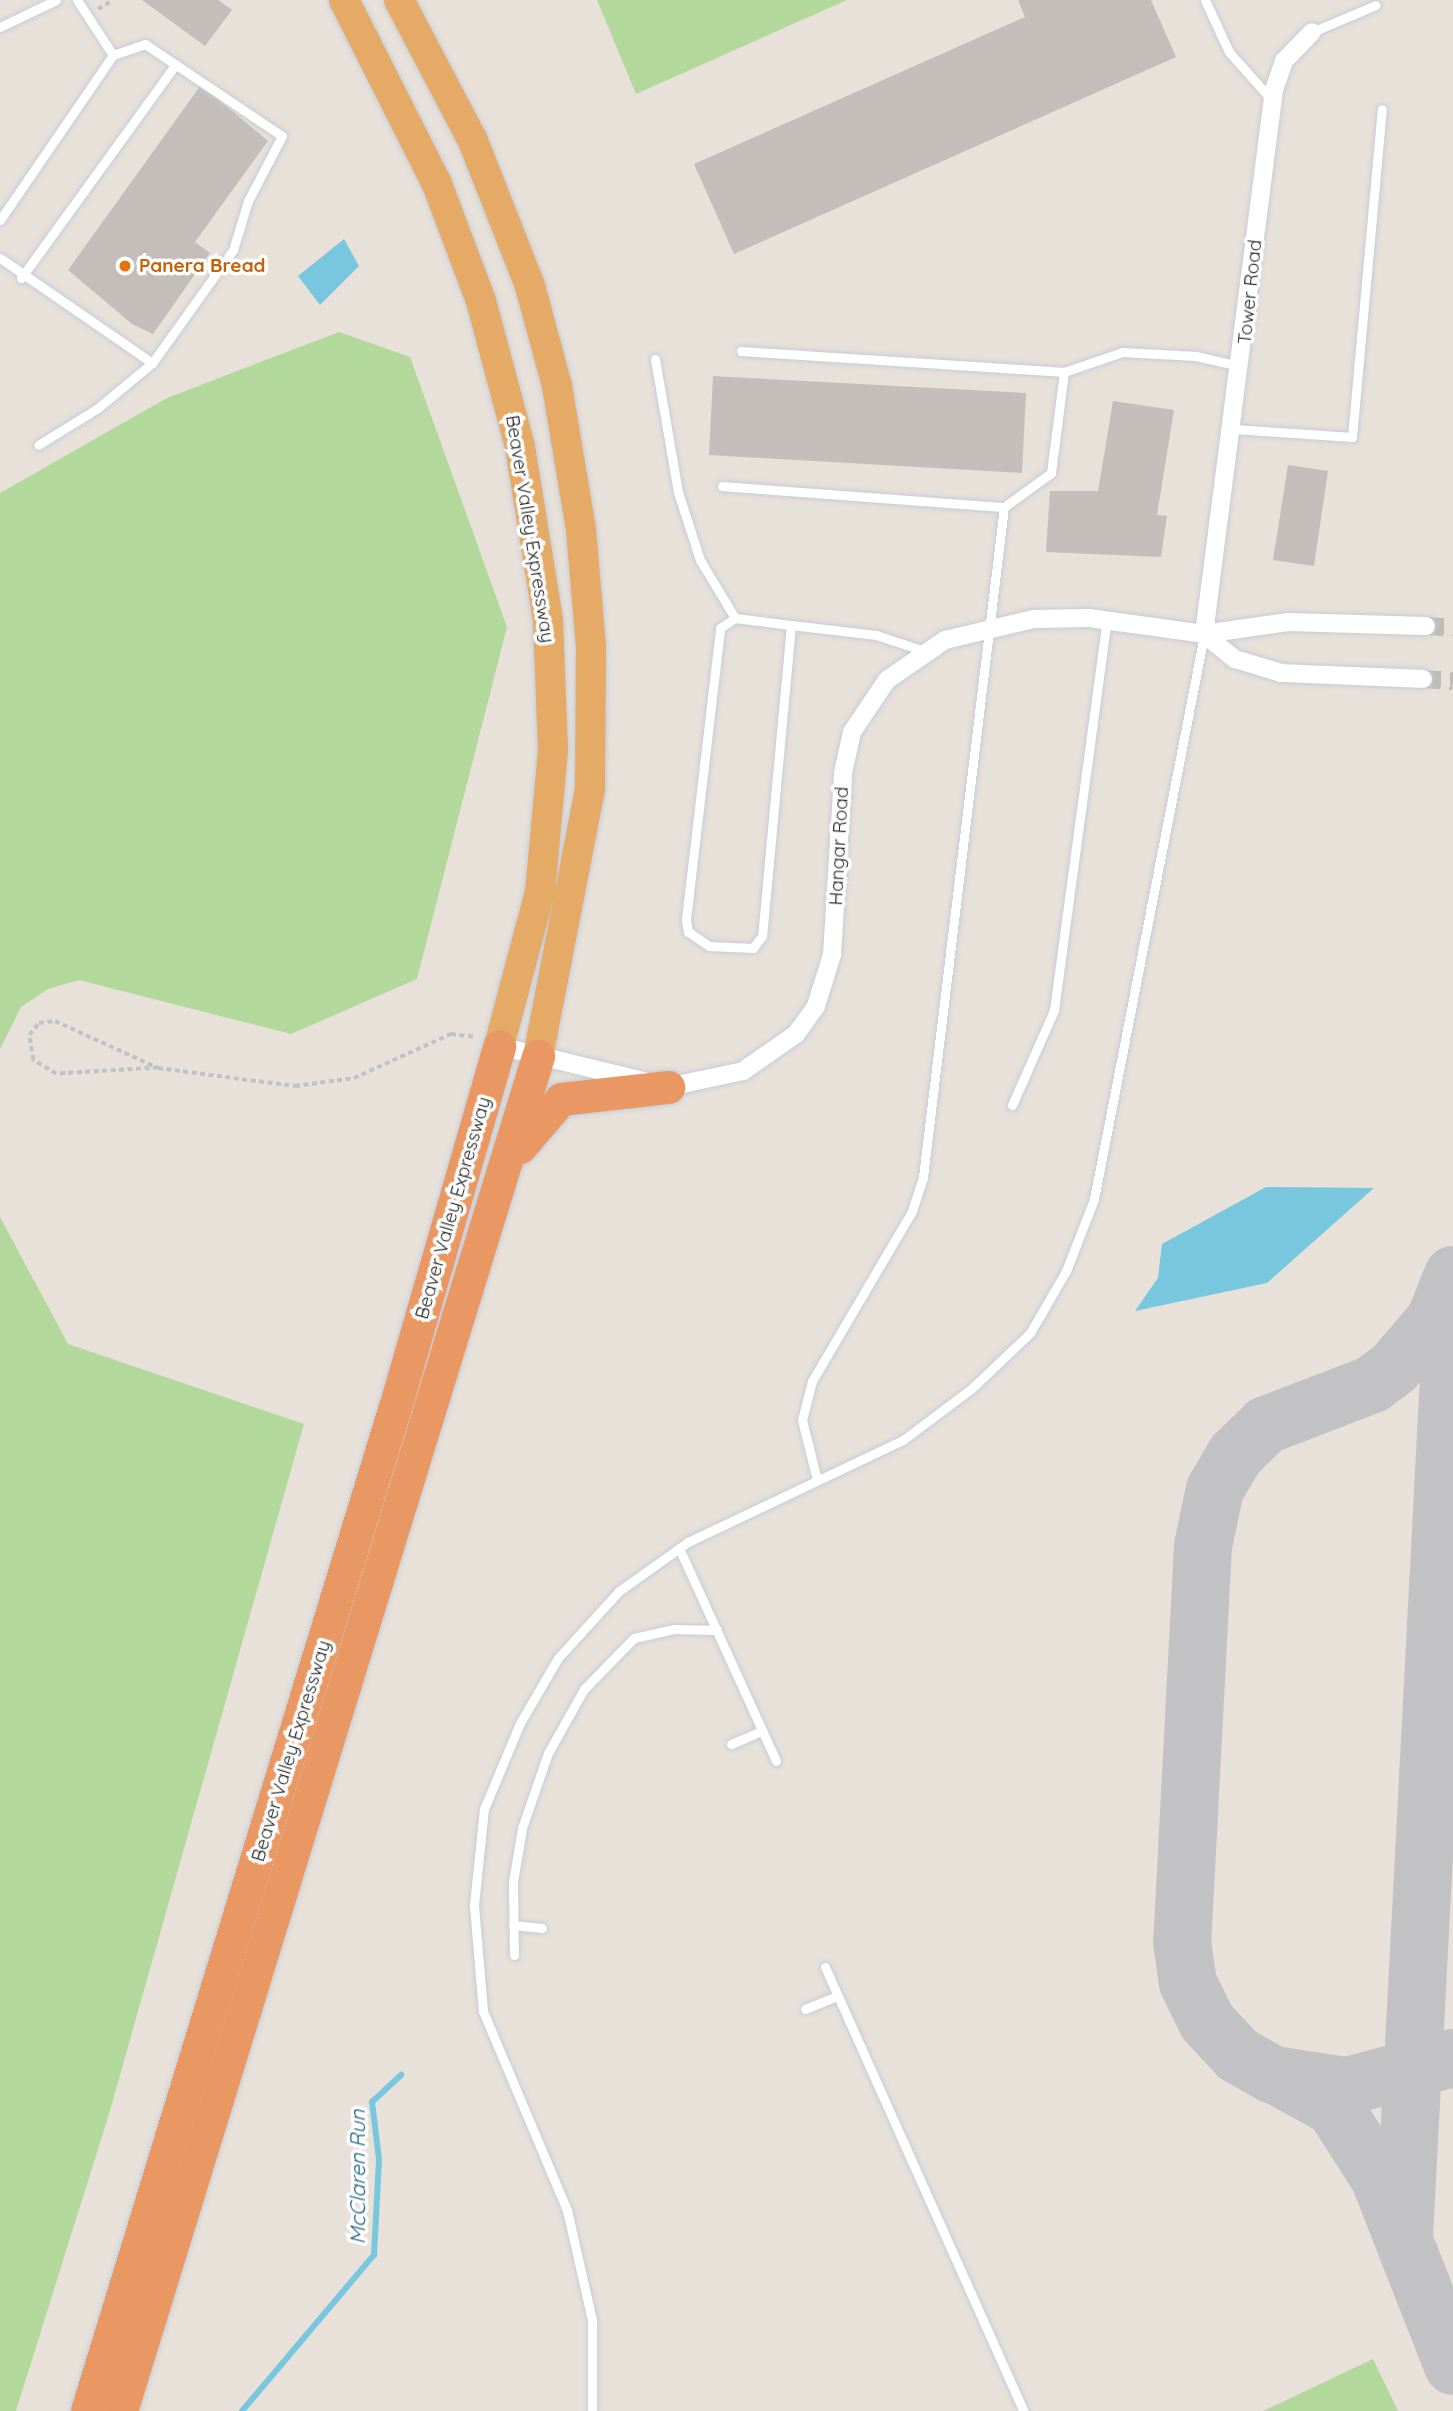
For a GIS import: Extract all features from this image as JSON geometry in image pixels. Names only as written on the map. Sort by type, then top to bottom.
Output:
[{"type":"highway","name":"Beaver Valley Expressway","points":[[87,2411],[398,1397],[499,1046],[540,892],[553,751],[548,620],[520,447],[481,301],[432,172],[344,0]]},
{"type":"highway","name":"Beaver Valley Expressway","points":[[121,2411],[538,1056],[590,789],[591,646],[581,530],[557,386],[530,286],[473,141],[404,4]]},
{"type":"highway","points":[[504,1172],[541,1116],[561,1099],[668,1087]]},
{"type":"street","name":"Tower Road","points":[[1205,634],[1242,367],[1272,100],[1284,61],[1312,32]]},
{"type":"street","name":"Hangar Road","points":[[499,1046],[668,1087],[757,1064],[796,1034],[816,1006],[834,935],[845,751],[872,696],[925,651],[986,626],[1034,618],[1107,620],[1205,634],[1287,622],[1426,626]]},
{"type":"street","points":[[1205,634],[1235,659],[1281,673],[1423,679]]},
{"type":"lane","points":[[0,27],[57,0]]},
{"type":"lane","points":[[77,0],[113,55]]},
{"type":"lane","points":[[1205,0],[1229,52],[1272,100]]},
{"type":"lane","name":"Tower Road","points":[[1312,32],[1376,5]]},
{"type":"lane","points":[[0,220],[113,55],[145,44],[282,136],[248,201],[233,250],[152,363],[99,408],[38,445]]},
{"type":"lane","points":[[22,278],[176,64]]},
{"type":"lane","points":[[1234,429],[1352,437],[1382,109]]},
{"type":"lane","points":[[0,258],[22,278],[152,363]]},
{"type":"lane","points":[[741,351],[1064,372],[1122,352],[1196,356],[1242,367]]},
{"type":"lane","points":[[655,359],[678,492],[700,560],[735,618]]},
{"type":"lane","points":[[722,486],[1004,507],[1051,473],[1064,372]]},
{"type":"lane","points":[[817,1480],[802,1420],[811,1381],[912,1211],[923,1177],[982,713],[986,626],[1004,507]]},
{"type":"lane","points":[[791,625],[762,936],[753,948],[709,946],[688,932],[686,919],[715,643],[720,628],[735,618],[876,635],[925,651]]},
{"type":"lane","points":[[1012,1105],[1054,1010],[1107,620]]},
{"type":"lane","points":[[592,2411],[588,2294],[567,2210],[483,2011],[474,1905],[484,1809],[520,1723],[558,1658],[619,1591],[679,1548],[903,1440],[971,1389],[1030,1332],[1066,1271],[1094,1199],[1113,1118],[1205,634]]},
{"type":"lane","points":[[679,1548],[776,1761]]},
{"type":"lane","points":[[514,1955],[515,1868],[529,1803],[559,1729],[584,1689],[634,1638],[674,1629],[717,1630]]},
{"type":"lane","points":[[730,1744],[762,1731]]},
{"type":"lane","points":[[513,1925],[542,1928]]},
{"type":"lane","points":[[825,1967],[1024,2411]]},
{"type":"lane","points":[[805,2009],[837,1996]]},
{"type":"path","points":[[158,1068],[55,1021],[39,1023],[29,1035],[33,1060],[56,1074],[158,1068],[314,1086],[371,1072],[451,1034],[499,1046]]},
{"type":"green space","points":[[597,0],[847,0],[636,94]]},
{"type":"green space","points":[[339,332],[410,357],[507,627],[417,979],[291,1034],[79,980],[48,989],[21,1007],[0,1049],[0,493],[167,398]]},
{"type":"green space","points":[[0,1217],[68,1344],[304,1424],[109,2114],[16,2411],[0,2411]]},
{"type":"green space","points":[[1373,2359],[1398,2411],[1263,2411]]},
{"type":"water","points":[[344,239],[359,266],[320,305],[298,276]]},
{"type":"water","points":[[1266,1187],[1374,1188],[1267,1283],[1135,1311],[1158,1278],[1162,1244]]},
{"type":"building","points":[[142,0],[218,0],[232,10],[205,46]]},
{"type":"building","points":[[1018,0],[1151,0],[1176,57],[734,254],[694,164],[1025,17]]},
{"type":"building","points":[[201,85],[268,141],[195,242],[210,253],[153,334],[132,324],[68,270]]},
{"type":"building","points":[[713,376],[1026,393],[1022,473],[709,455]]},
{"type":"building","points":[[1113,401],[1174,410],[1157,515],[1167,516],[1161,557],[1046,552],[1050,491],[1098,491]]},
{"type":"building","points":[[1288,465],[1328,471],[1314,566],[1273,560]]},
{"type":"waterway","name":"McClaren Run","points":[[242,2411],[374,2255],[379,2159],[372,2102],[401,2075]]},
{"type":"taxiway","points":[[1453,1275],[1435,1320],[1394,1368],[1373,1384],[1266,1425],[1235,1455],[1215,1489],[1203,1546],[1182,1942],[1188,1983],[1207,2022],[1238,2055],[1273,2075],[1347,2086],[1453,2058]]},
{"type":"taxiway","points":[[1404,2236],[1453,1302]]},
{"type":"taxiway","points":[[1285,2080],[1334,2107],[1379,2177],[1453,2366]]},
{"type":"tunnel","points":[[1426,626],[1453,628]]},
{"type":"tunnel","points":[[1423,679],[1453,681]]},
{"type":"place","name":"Panera Bread","points":[[125,266]]}]
